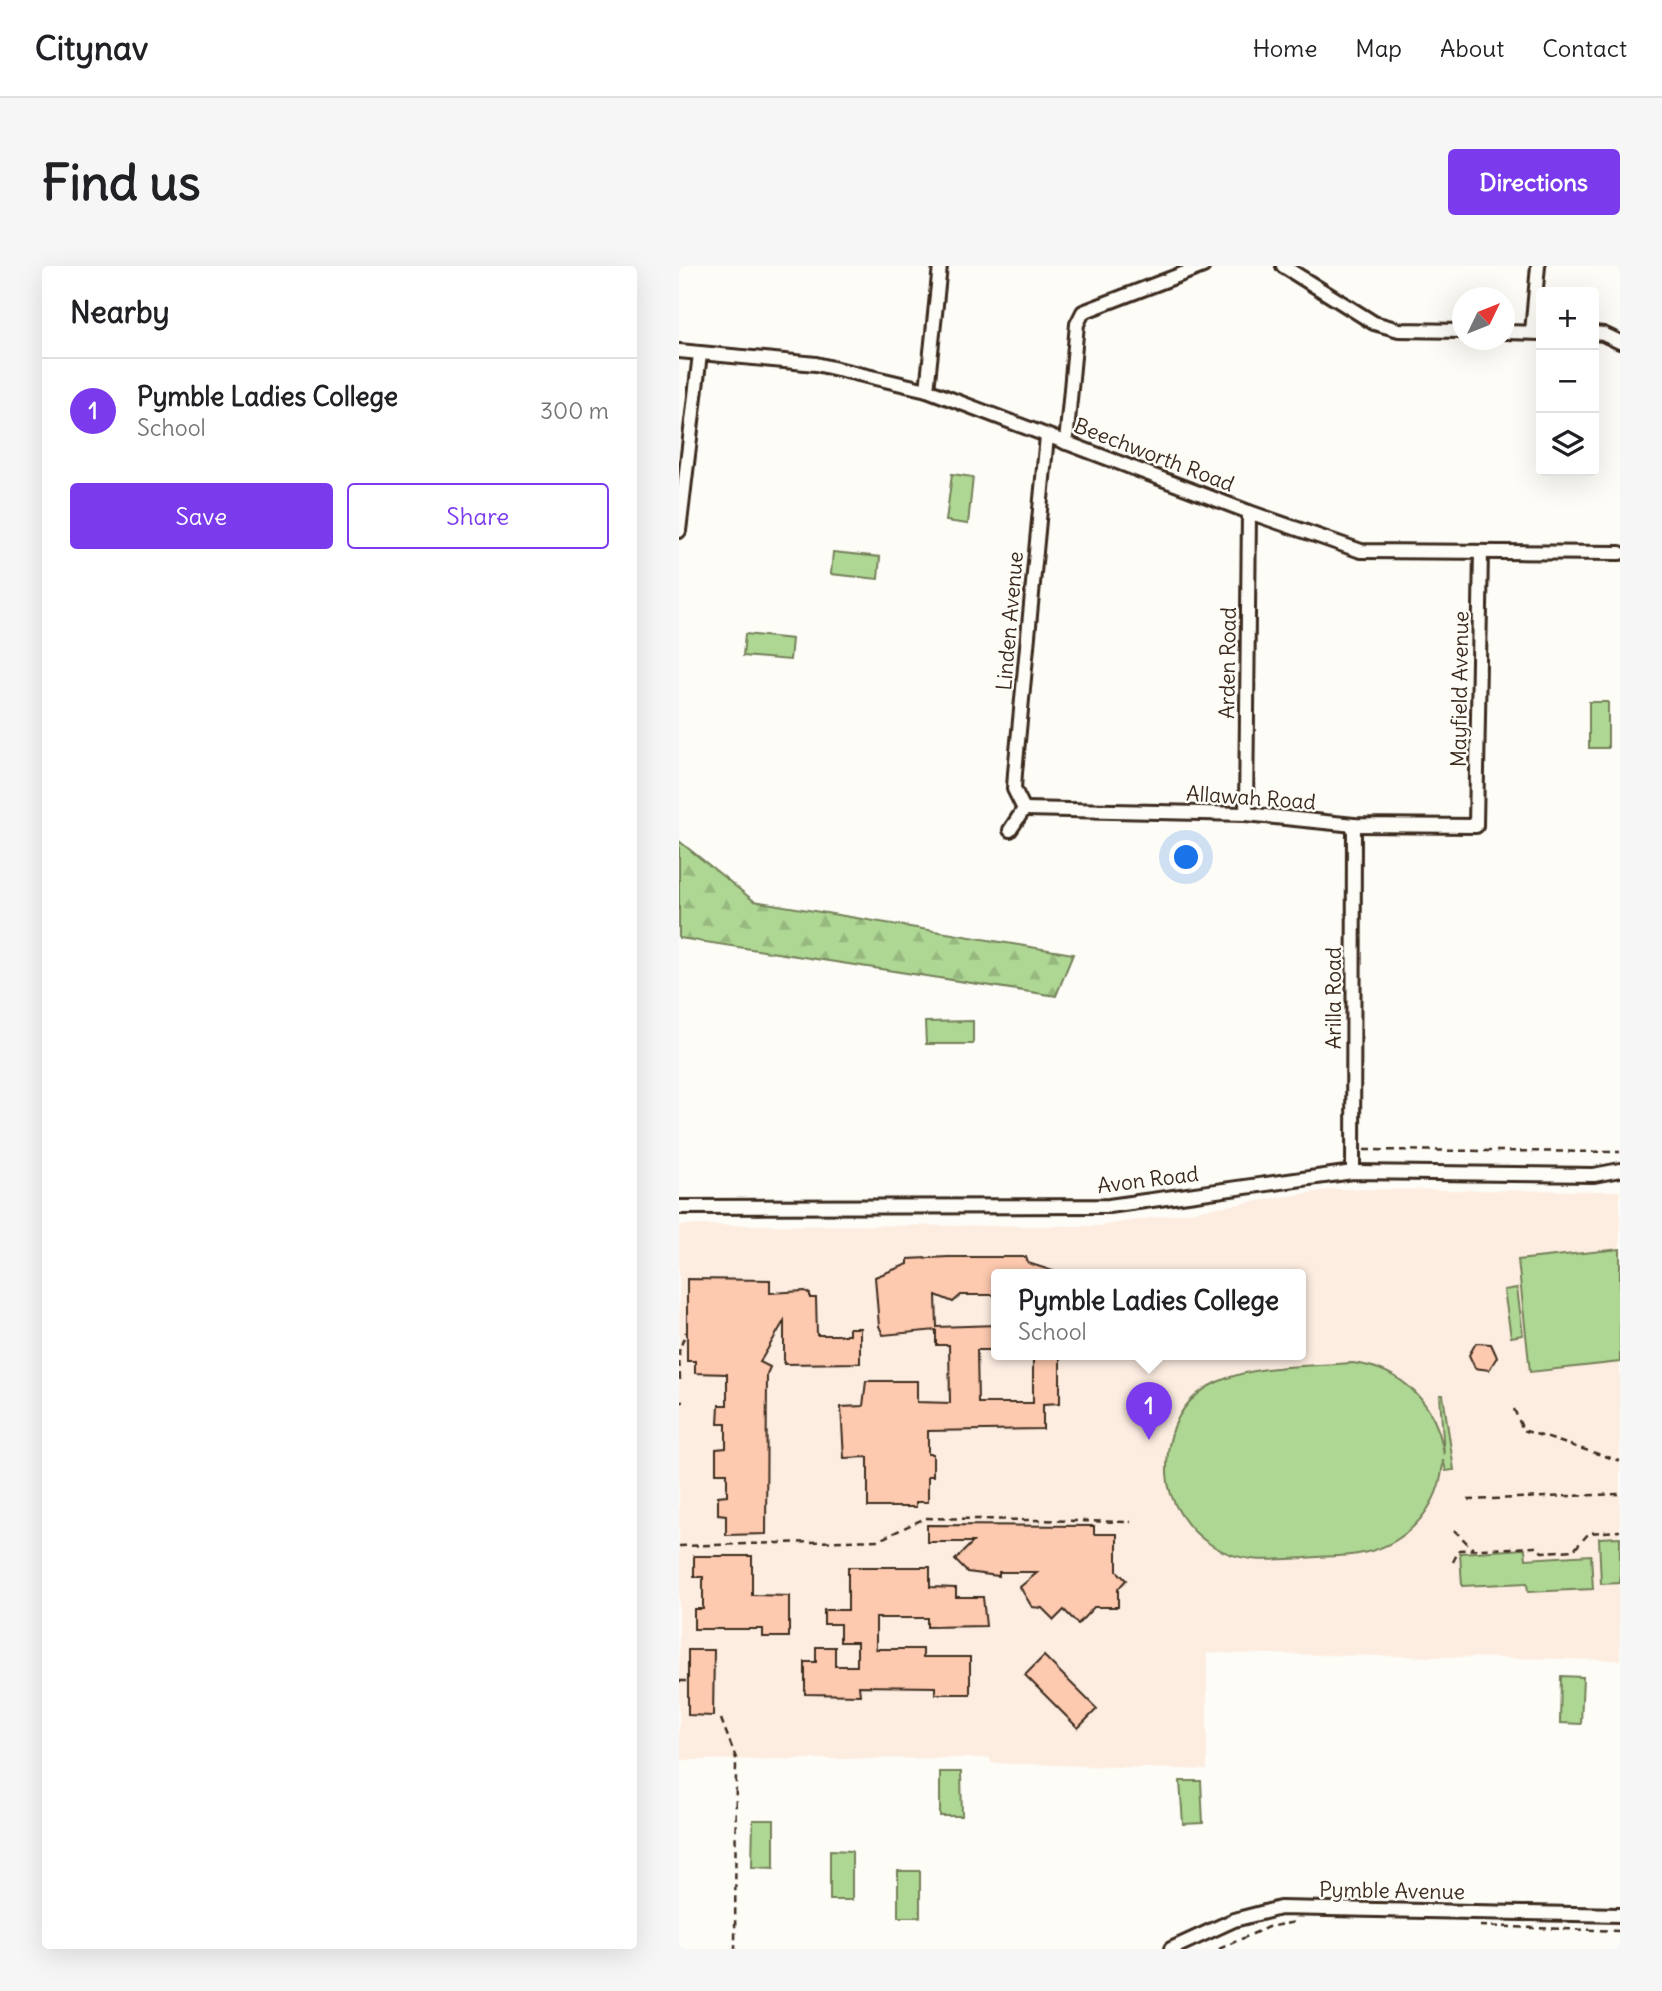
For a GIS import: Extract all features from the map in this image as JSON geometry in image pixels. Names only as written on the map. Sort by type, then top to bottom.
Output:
[{"type":"street","points":[[927,390],[940,266]]},
{"type":"street","points":[[1066,443],[1077,324],[1083,312],[1203,266]]},
{"type":"street","points":[[1283,266],[1374,323],[1399,330],[1452,331]]},
{"type":"street","points":[[1538,266],[1538,287]]},
{"type":"street","points":[[1515,332],[1536,332]]},
{"type":"street","points":[[1599,334],[1620,342]]},
{"type":"street","name":"Beechworth Road","points":[[679,352],[816,363],[927,390],[1249,512],[1361,551],[1620,553]]},
{"type":"street","points":[[679,531],[700,354]]},
{"type":"street","name":"Linden Avenue","points":[[1024,809],[1014,789],[1047,436]]},
{"type":"street","name":"Arden Road","points":[[1246,814],[1249,512]]},
{"type":"street","name":"Mayfield Avenue","points":[[1476,826],[1482,552]]},
{"type":"street","points":[[1010,830],[1024,809]]},
{"type":"street","name":"Allawah Road","points":[[1024,809],[1246,814],[1354,825],[1476,826]]},
{"type":"street","name":"Arilla Road","points":[[1353,1172],[1354,825]]},
{"type":"street","name":"Avon Road","points":[[679,1207],[1109,1206],[1353,1172],[1594,1175],[1620,1170]]},
{"type":"street","name":"Pymble Avenue","points":[[1171,1949],[1234,1920],[1280,1908],[1620,1915]]},
{"type":"path","points":[[1362,1150],[1620,1152]]},
{"type":"path","points":[[680,1380],[679,1351],[686,1332]]},
{"type":"path","points":[[1514,1409],[1523,1430],[1620,1461]]},
{"type":"path","points":[[1468,1500],[1620,1494]]},
{"type":"path","points":[[679,1546],[879,1540],[925,1518],[1131,1522]]},
{"type":"path","points":[[1454,1530],[1463,1536],[1474,1550]]},
{"type":"path","points":[[1453,1562],[1459,1550],[1574,1550],[1589,1533],[1620,1531]]},
{"type":"path","points":[[679,1681],[687,1681]]},
{"type":"path","points":[[721,1719],[736,1758],[735,1949]]},
{"type":"path","points":[[1219,1949],[1268,1927],[1307,1919]]},
{"type":"path","points":[[1473,1926],[1620,1931]]},
{"type":"shaded area","points":[[1334,1189],[1620,1191],[1620,1660],[1207,1653],[1207,1770],[991,1763],[990,1758],[679,1760],[679,1225],[1099,1226]]},
{"type":"green space","points":[[952,474],[973,477],[968,524],[946,521]]},
{"type":"green space","points":[[833,552],[880,557],[878,579],[831,574]]},
{"type":"green space","points":[[745,634],[792,639],[790,660],[743,656]]},
{"type":"green space","points":[[1589,702],[1608,702],[1608,748],[1589,748]]},
{"type":"green space","points":[[679,841],[754,901],[1073,954],[1056,996],[679,938]]},
{"type":"green space","points":[[973,1021],[973,1044],[926,1044],[925,1022]]},
{"type":"green space","points":[[1620,1249],[1620,1362],[1530,1372],[1518,1260]]},
{"type":"green space","points":[[1517,1288],[1523,1335],[1511,1337],[1504,1290]]},
{"type":"green space","points":[[1353,1363],[1388,1373],[1415,1392],[1434,1420],[1444,1455],[1440,1395],[1443,1395],[1454,1470],[1446,1471],[1443,1460],[1436,1493],[1419,1520],[1408,1532],[1394,1541],[1363,1553],[1342,1556],[1258,1560],[1224,1552],[1204,1540],[1181,1515],[1168,1484],[1171,1436],[1184,1409],[1203,1390],[1229,1378],[1258,1370]]},
{"type":"green space","points":[[1620,1537],[1620,1583],[1601,1584],[1599,1538]]},
{"type":"green space","points":[[1525,1549],[1526,1559],[1591,1555],[1593,1589],[1528,1592],[1527,1583],[1462,1586],[1460,1553]]},
{"type":"green space","points":[[1561,1676],[1583,1677],[1581,1724],[1560,1723]]},
{"type":"green space","points":[[940,1772],[961,1772],[962,1816],[940,1816]]},
{"type":"green space","points":[[1180,1781],[1201,1781],[1203,1823],[1183,1824]]},
{"type":"green space","points":[[753,1820],[774,1820],[774,1868],[752,1867]]},
{"type":"green space","points":[[830,1850],[852,1851],[852,1900],[830,1900]]},
{"type":"green space","points":[[898,1871],[920,1871],[920,1917],[898,1917]]},
{"type":"building","points":[[1026,1257],[1028,1263],[1047,1269],[991,1269],[991,1295],[961,1295],[953,1302],[936,1295],[937,1327],[991,1325],[991,1350],[977,1350],[978,1403],[1033,1403],[1033,1360],[1060,1360],[1060,1403],[1043,1404],[1043,1429],[928,1431],[928,1454],[933,1454],[933,1476],[928,1476],[928,1502],[916,1502],[916,1507],[868,1507],[868,1457],[844,1458],[841,1407],[863,1406],[866,1381],[917,1381],[917,1402],[950,1403],[949,1345],[936,1345],[936,1330],[883,1335],[879,1326],[875,1277],[908,1264],[908,1259]]},
{"type":"building","points":[[687,1279],[770,1280],[770,1293],[805,1291],[810,1294],[810,1298],[816,1298],[817,1335],[849,1335],[849,1328],[860,1328],[860,1363],[784,1364],[784,1321],[760,1362],[770,1367],[767,1374],[766,1534],[726,1535],[726,1515],[718,1514],[718,1496],[727,1495],[727,1473],[716,1473],[716,1449],[726,1448],[726,1424],[718,1424],[719,1405],[727,1405],[727,1374],[695,1373],[695,1361],[687,1361]]},
{"type":"building","points":[[1476,1343],[1491,1344],[1497,1357],[1489,1370],[1475,1368],[1469,1355]]},
{"type":"building","points":[[927,1525],[1094,1526],[1094,1534],[1117,1534],[1117,1571],[1126,1580],[1118,1589],[1118,1607],[1094,1607],[1078,1624],[1064,1610],[1054,1620],[1042,1608],[1032,1607],[1020,1587],[1038,1572],[999,1572],[999,1576],[967,1572],[955,1560],[973,1542],[927,1542]]},
{"type":"building","points":[[694,1556],[752,1556],[752,1595],[789,1596],[789,1637],[763,1637],[763,1629],[694,1629],[694,1609],[703,1609],[703,1577],[694,1577]]},
{"type":"building","points":[[848,1567],[930,1567],[930,1587],[956,1588],[956,1597],[983,1597],[986,1626],[927,1627],[927,1618],[876,1618],[876,1649],[923,1649],[923,1657],[970,1657],[970,1694],[935,1694],[935,1687],[859,1686],[860,1695],[805,1694],[805,1662],[816,1662],[816,1647],[835,1647],[835,1666],[857,1666],[857,1642],[840,1642],[840,1624],[824,1624],[824,1610],[848,1610]]},
{"type":"building","points":[[688,1650],[714,1650],[713,1716],[688,1715]]},
{"type":"building","points":[[1044,1656],[1097,1709],[1078,1728],[1025,1675]]},
{"type":"place","name":"Pymble Ladies College","points":[[1149,1440]]}]
